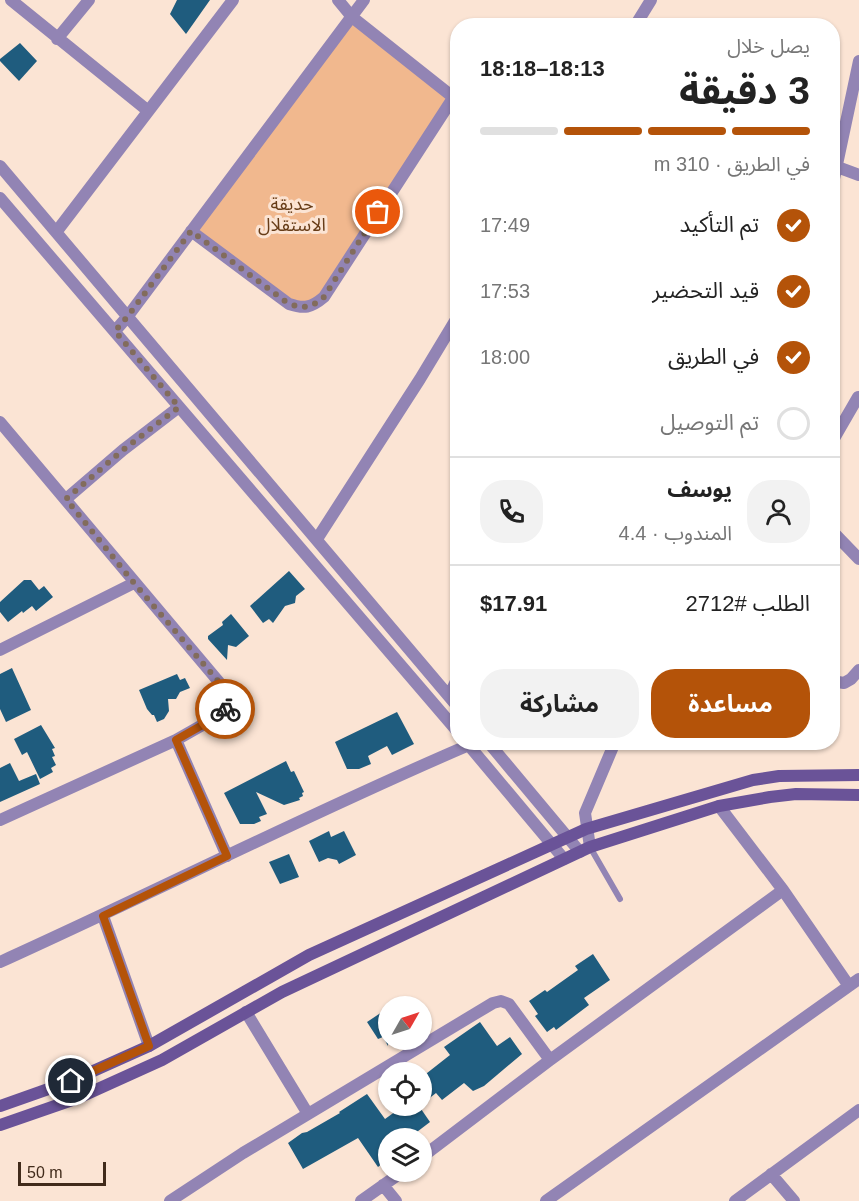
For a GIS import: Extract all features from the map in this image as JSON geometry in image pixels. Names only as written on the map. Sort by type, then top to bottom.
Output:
[{"type":"main road","points":[[0,1106],[71,1081],[149,1046],[309,955],[586,829],[753,780],[779,776],[859,775]]},
{"type":"main road","points":[[0,1125],[78,1098],[124,1078],[162,1060],[282,992],[585,849],[719,806],[770,796],[859,795]]},
{"type":"street","points":[[11,0],[147,111]]},
{"type":"street","points":[[57,39],[88,0]]},
{"type":"street","points":[[57,231],[233,0]]},
{"type":"street","points":[[338,0],[352,17],[450,95]]},
{"type":"street","points":[[115,331],[364,0]]},
{"type":"street","points":[[640,18],[651,0]]},
{"type":"street","points":[[840,144],[859,61]]},
{"type":"street","points":[[191,231],[289,304],[301,308],[313,306],[324,297],[450,107]]},
{"type":"street","points":[[0,166],[449,696]]},
{"type":"street","points":[[840,168],[859,175]]},
{"type":"street","points":[[0,198],[450,723]]},
{"type":"street","points":[[316,539],[450,329]]},
{"type":"street","points":[[840,428],[858,397]]},
{"type":"street","points":[[66,499],[123,450],[179,407]]},
{"type":"street","points":[[0,422],[224,688],[228,698],[227,707],[220,715],[176,740],[0,820]]},
{"type":"street","points":[[840,539],[859,559]]},
{"type":"street","points":[[0,650],[134,583]]},
{"type":"street","points":[[840,682],[844,683],[859,670]]},
{"type":"street","points":[[176,740],[227,856]]},
{"type":"street","points":[[0,962],[103,916],[367,789],[454,750]]},
{"type":"street","points":[[472,750],[564,859]]},
{"type":"street","points":[[495,750],[567,838],[585,849],[585,813],[612,750]]},
{"type":"street","points":[[546,1201],[854,983],[719,806]]},
{"type":"street","points":[[432,1149],[550,1060],[783,891]]},
{"type":"street","points":[[103,916],[149,1046]]},
{"type":"street","points":[[170,1201],[308,1114],[493,1003],[501,1001],[509,1004],[550,1060]]},
{"type":"street","points":[[246,1012],[308,1114]]},
{"type":"street","points":[[735,1201],[859,1110]]},
{"type":"street","points":[[771,1174],[794,1201]]},
{"type":"street","points":[[362,1201],[387,1182]]},
{"type":"street","points":[[383,1185],[396,1201]]},
{"type":"lane","points":[[585,849],[620,899]]},
{"type":"green space","name":"حديقة الاستقلال","points":[[349,20],[450,96],[450,103],[324,297],[301,308],[191,231]]},
{"type":"building","points":[[177,0],[210,0],[186,34],[170,14]]},
{"type":"building","points":[[20,43],[37,61],[19,81],[0,59]]},
{"type":"building","points":[[289,571],[305,589],[296,596],[295,603],[285,606],[273,623],[269,619],[263,623],[250,606]]},
{"type":"building","points":[[24,580],[31,580],[39,590],[44,586],[53,597],[36,611],[32,606],[8,622],[0,612],[0,602]]},
{"type":"building","points":[[231,614],[249,636],[236,647],[228,645],[227,660],[208,639],[208,636],[223,625],[222,622]]},
{"type":"building","points":[[12,668],[31,710],[6,722],[0,709],[0,674]]},
{"type":"building","points":[[177,674],[180,680],[185,678],[190,688],[180,692],[176,699],[168,699],[169,711],[164,719],[157,722],[154,715],[147,709],[139,690]]},
{"type":"building","points":[[397,712],[414,744],[392,755],[387,746],[368,756],[371,764],[359,769],[347,769],[335,742]]},
{"type":"building","points":[[41,725],[55,748],[52,749],[55,756],[52,757],[56,765],[51,768],[53,772],[40,779],[27,752],[22,755],[14,739]]},
{"type":"building","points":[[286,761],[291,772],[294,771],[304,792],[303,796],[299,798],[300,800],[284,805],[256,792],[267,814],[259,817],[261,821],[254,824],[240,824],[224,793]]},
{"type":"building","points":[[10,763],[19,781],[36,774],[40,784],[0,802],[0,768]]},
{"type":"building","points":[[329,831],[331,837],[344,831],[356,855],[339,864],[337,860],[328,858],[319,862],[309,841]]},
{"type":"building","points":[[289,854],[299,877],[280,884],[269,862]]},
{"type":"building","points":[[593,954],[610,980],[584,998],[589,1005],[556,1030],[554,1027],[547,1032],[535,1016],[538,1014],[529,1001],[545,990],[547,992],[578,970],[575,966]]},
{"type":"building","points":[[378,1015],[378,1039],[367,1022]]},
{"type":"building","points":[[480,1022],[497,1046],[510,1037],[522,1054],[484,1086],[473,1091],[464,1083],[442,1100],[436,1093],[432,1096],[432,1069],[450,1055],[444,1047]]},
{"type":"building","points":[[367,1094],[378,1109],[378,1116],[383,1116],[385,1119],[389,1116],[426,1116],[430,1122],[422,1128],[378,1128],[378,1167],[358,1138],[303,1169],[288,1143]]},
{"type":"way so far","points":[[225,709],[228,698],[224,688],[66,499],[123,450],[179,407],[115,331],[191,231],[289,304],[301,308],[313,306],[324,297],[378,212]]},
{"type":"route","points":[[71,1081],[149,1046],[103,916],[227,856],[176,740],[220,715],[225,709]]}]
